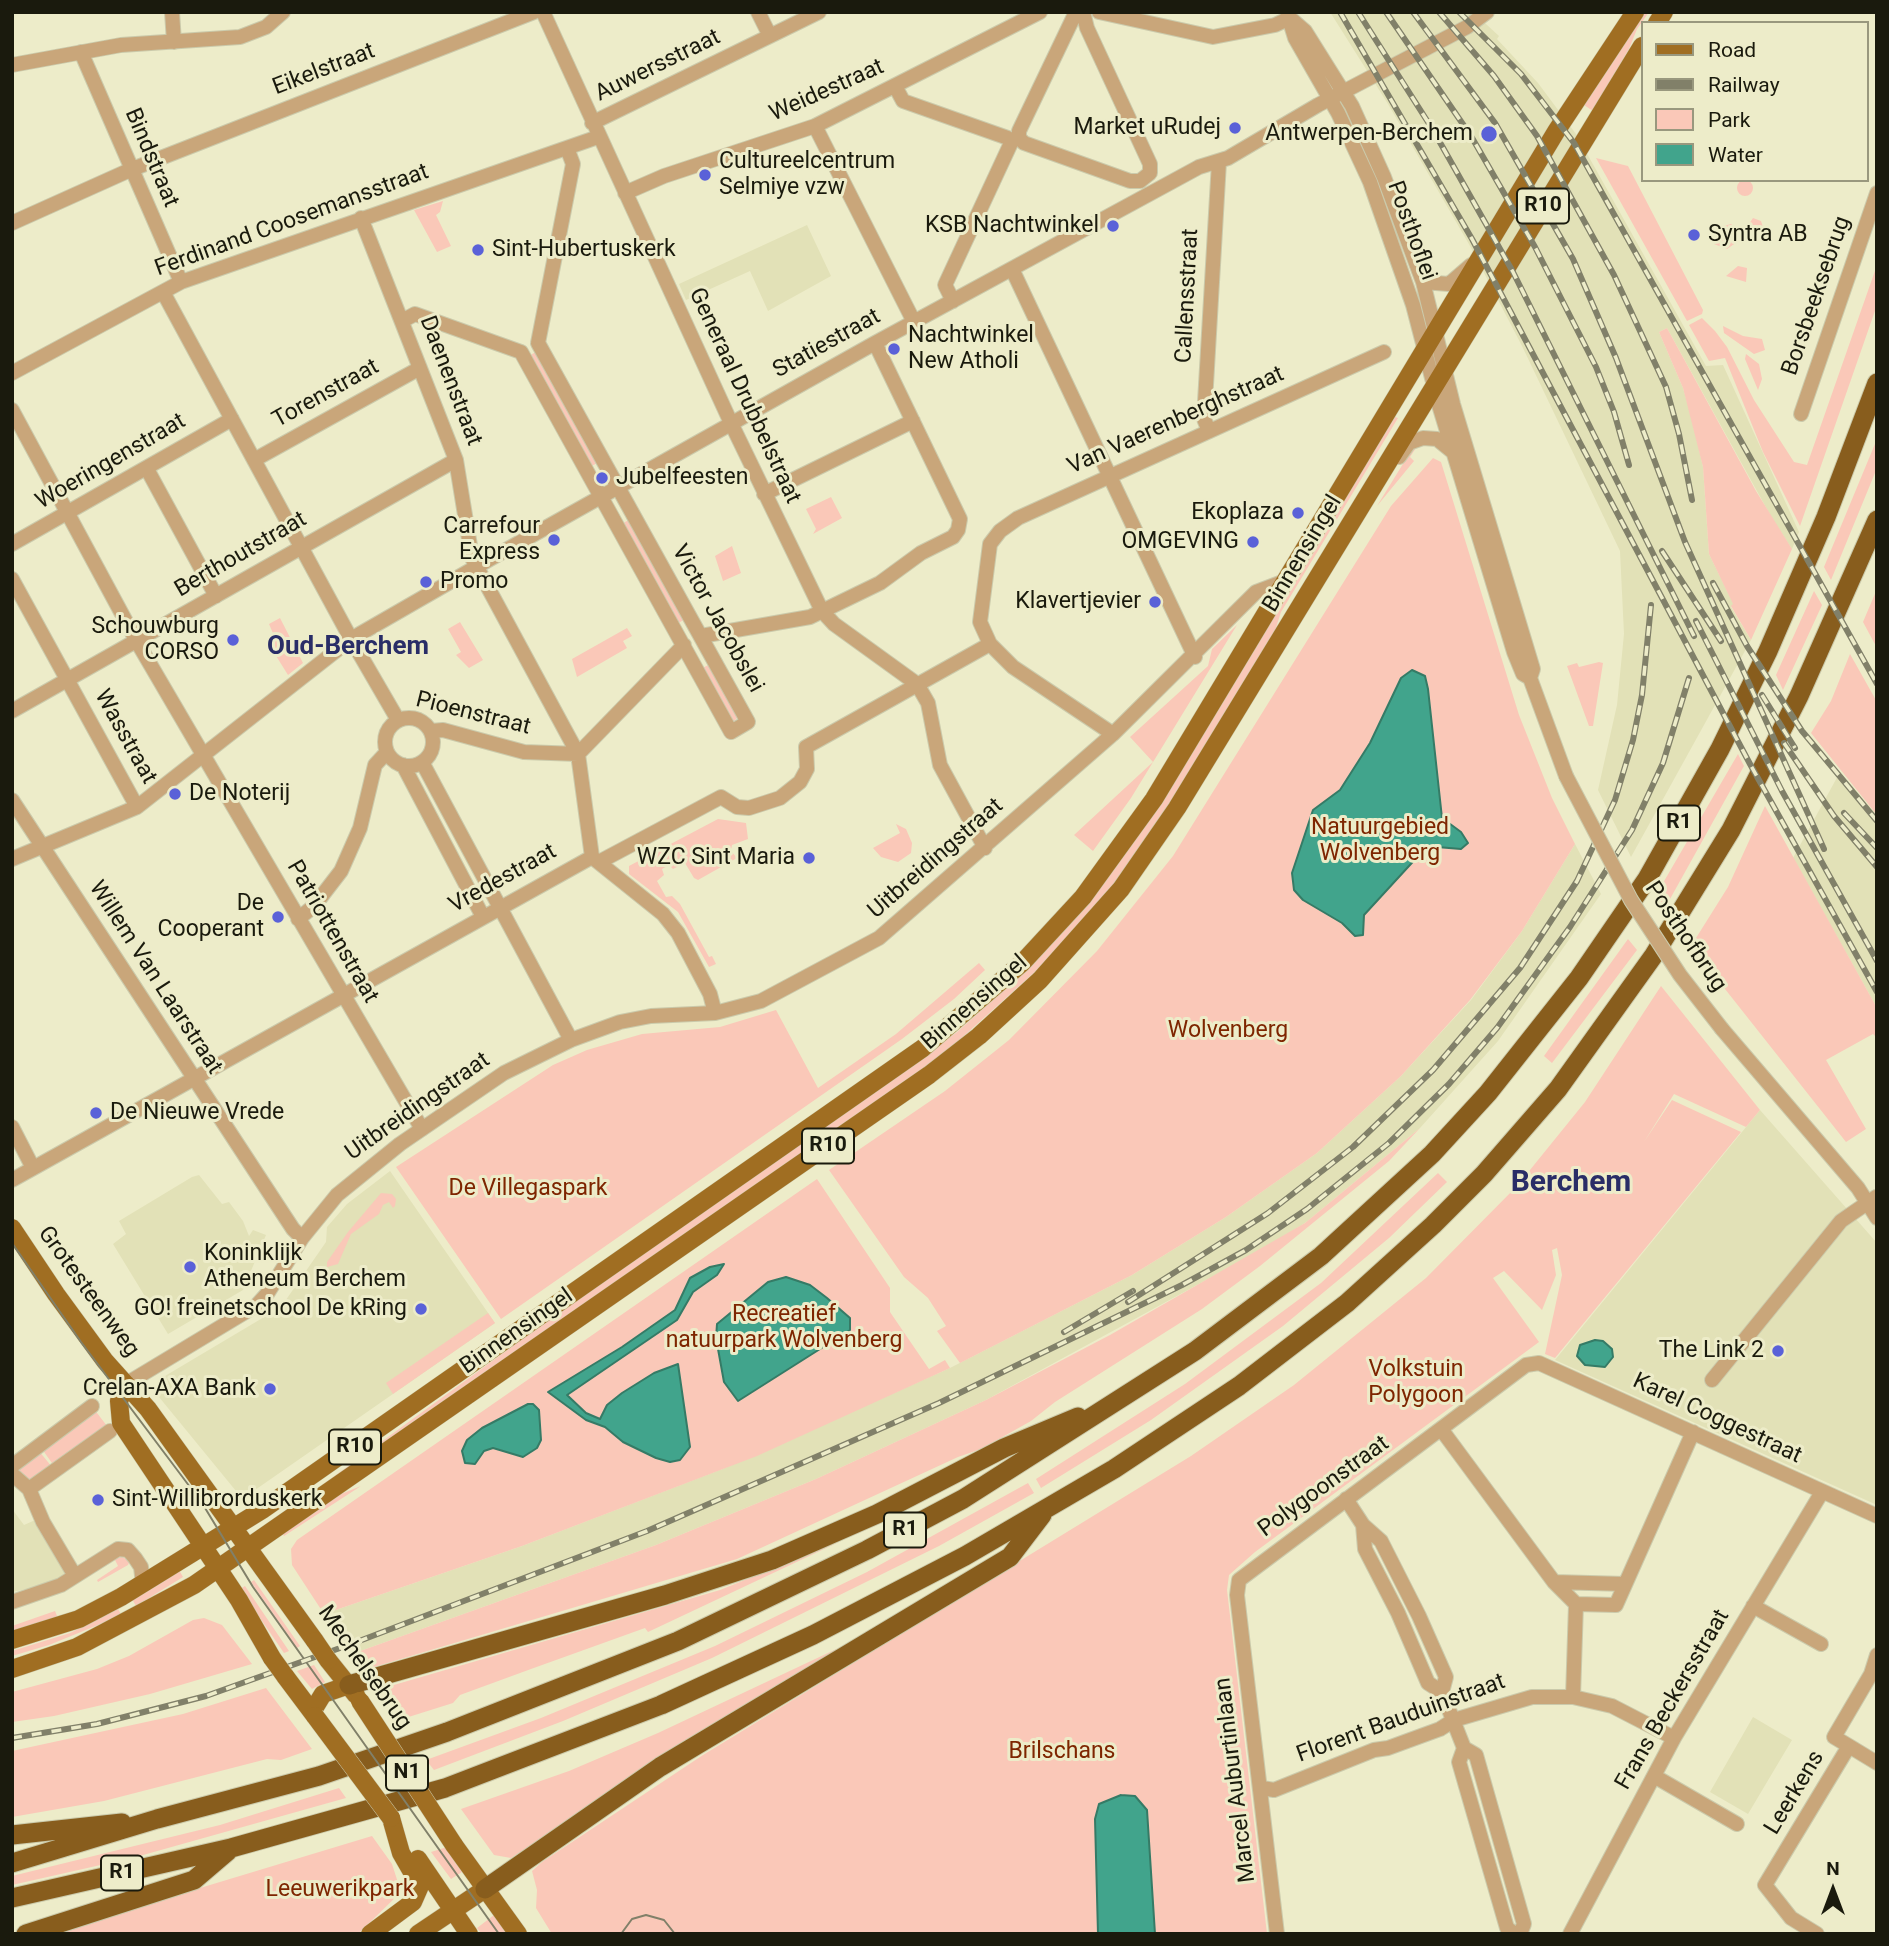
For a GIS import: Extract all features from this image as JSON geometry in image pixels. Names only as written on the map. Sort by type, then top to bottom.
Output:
[{"type":"highway","name":"R1","points":[[12,1863],[157,1819],[319,1776],[447,1732],[678,1641],[867,1550],[963,1499],[1121,1399],[1266,1299],[1372,1210],[1471,1112],[1572,988],[1647,879],[1742,705],[1821,529],[1877,383]]},
{"type":"highway","name":"R1","points":[[12,1898],[231,1847],[445,1788],[661,1705],[858,1614],[1046,1509],[1189,1421],[1347,1303],[1458,1201],[1551,1099],[1643,971],[1731,830],[1804,686],[1877,520]]},
{"type":"highway","points":[[355,1693],[772,1560],[888,1509],[1004,1448],[1121,1399]]},
{"type":"highway","points":[[485,1889],[660,1767],[1010,1558],[1046,1509]]},
{"type":"highway","points":[[12,1835],[157,1819]]},
{"type":"highway","points":[[26,1934],[194,1881],[231,1847]]},
{"type":"main road","name":"Binnensingel","points":[[12,1640],[68,1623],[121,1597],[235,1527],[370,1437],[923,1048],[989,994],[1063,919],[1129,836],[1558,130],[1635,12]]},
{"type":"main road","name":"Binnensingel","points":[[12,1669],[77,1647],[131,1620],[218,1569],[929,1074],[979,1035],[1033,987],[1092,924],[1155,842],[1640,49]]},
{"type":"main road","name":"Grotesteenweg","points":[[12,1228],[56,1294],[249,1547]]},
{"type":"main road","name":"Grotesteenweg","points":[[126,1384],[119,1401],[121,1423],[218,1569]]},
{"type":"main road","name":"Mechelsebrug","points":[[249,1547],[328,1660],[355,1693],[485,1889]]},
{"type":"main road","points":[[218,1569],[253,1621],[272,1658],[314,1714],[323,1695],[355,1693]]},
{"type":"main road","points":[[121,1597],[127,1603],[131,1620]]},
{"type":"main road","name":"N1","points":[[314,1714],[391,1818],[410,1858]]},
{"type":"main road","points":[[410,1858],[468,1934]]},
{"type":"main road","points":[[370,1934],[404,1909],[417,1895],[420,1886],[410,1858]]},
{"type":"main road","points":[[418,1934],[485,1889]]},
{"type":"main road","name":"N1","points":[[485,1889],[518,1934]]},
{"type":"street","points":[[172,12],[174,42]]},
{"type":"street","points":[[12,65],[81,52],[240,37],[266,27],[283,12]]},
{"type":"street","name":"Eikelstraat","points":[[12,223],[130,170],[534,12]]},
{"type":"street","name":"Generaal Drubbelstraat","points":[[543,12],[598,137],[764,494],[822,611],[834,624],[917,684]]},
{"type":"street","points":[[758,12],[769,36]]},
{"type":"street","name":"Auwersstraat","points":[[592,123],[818,12]]},
{"type":"street","name":"Weidestraat","points":[[625,193],[664,176],[815,126],[1040,12]]},
{"type":"street","points":[[953,301],[945,285],[1076,12]]},
{"type":"street","points":[[895,86],[902,101],[1130,181],[1147,177],[1150,164],[1087,28],[1083,12]]},
{"type":"street","points":[[1099,12],[1213,37],[1275,25],[1288,15]]},
{"type":"street","points":[[1330,99],[1467,27],[1488,12]]},
{"type":"street","name":"Posthoflei","points":[[1288,15],[1305,32],[1344,92],[1384,177],[1423,282],[1444,367]]},
{"type":"street","name":"Posthoflei","points":[[1288,15],[1295,38],[1330,99],[1370,182],[1413,305],[1433,385]]},
{"type":"street","name":"Bindstraat","points":[[81,52],[130,170],[181,282]]},
{"type":"street","name":"Statiestraat","points":[[12,859],[137,807],[351,639],[875,343],[1199,167],[1219,162],[1330,99]]},
{"type":"street","points":[[815,126],[914,322]]},
{"type":"street","name":"Ferdinand Coosemansstraat","points":[[12,373],[181,282],[598,137]]},
{"type":"street","points":[[402,321],[415,314],[521,352],[538,343],[573,164],[567,148]]},
{"type":"street","name":"Callensstraat","points":[[1209,431],[1204,419],[1219,162]]},
{"type":"street","name":"Borsbeeksebrug","points":[[1801,414],[1877,193]]},
{"type":"street","name":"Daenenstraat","points":[[361,218],[456,460],[472,558],[578,754]]},
{"type":"street","points":[[1423,282],[1449,284],[1482,255]]},
{"type":"street","points":[[1012,269],[1195,657]]},
{"type":"street","points":[[163,292],[351,639],[398,720],[387,732],[387,750],[375,765],[360,828],[341,871],[314,906],[298,919]]},
{"type":"street","name":"Victor Jacobslei","points":[[521,352],[731,732],[748,722],[538,343]]},
{"type":"street","points":[[701,636],[810,617],[880,583],[921,553],[953,537],[960,519],[875,343]]},
{"type":"street","name":"Van Vaerenberghstraat","points":[[990,643],[980,618],[987,552],[992,541],[1018,518],[1384,352]]},
{"type":"street","name":"Posthofbrug","points":[[1444,367],[1465,448],[1533,669],[1530,678],[1566,776],[1631,900],[1680,975],[1722,1029],[1858,1188],[1873,1200],[1877,1218]]},
{"type":"street","name":"Torenstraat","points":[[254,460],[420,368]]},
{"type":"street","name":"Posthofbrug","points":[[1433,385],[1514,652],[1523,674],[1530,678]]},
{"type":"street","name":"Patriottenstraat","points":[[12,410],[136,640],[422,1129]]},
{"type":"street","name":"Woeringenstraat","points":[[12,544],[232,419]]},
{"type":"street","points":[[764,494],[913,421]]},
{"type":"street","points":[[1371,489],[1380,489],[1405,448],[1413,440],[1437,439],[1454,453]]},
{"type":"street","name":"Berthoutstraat","points":[[12,711],[456,460]]},
{"type":"street","points":[[147,469],[216,596]]},
{"type":"street","name":"Wasstraat","points":[[12,579],[137,807]]},
{"type":"street","name":"Uitbreidingstraat","points":[[126,1384],[248,1311],[267,1294],[302,1238],[337,1195],[422,1129],[504,1073],[571,1040],[634,1019],[737,1009],[784,990],[878,938],[1114,734],[1195,657],[1256,592],[1285,581]]},
{"type":"street","points":[[990,643],[1013,667],[1114,734]]},
{"type":"street","name":"Vredestraat","points":[[12,1180],[498,907],[721,797],[737,807],[749,808],[780,798],[800,782],[807,769],[806,747],[990,643]]},
{"type":"street","points":[[684,645],[578,754],[596,859],[663,914],[678,933],[710,994],[715,1013]]},
{"type":"street","points":[[917,684],[928,703],[940,765],[985,848]]},
{"type":"street","name":"Pioenstraat","points":[[398,720],[417,719],[431,731],[443,730],[524,752],[578,754]]},
{"type":"street","points":[[403,765],[422,762],[432,752],[431,731]]},
{"type":"street","points":[[387,750],[403,765],[482,915]]},
{"type":"street","points":[[422,762],[571,1040]]},
{"type":"street","name":"Willem Van Laarstraat","points":[[12,800],[293,1229],[302,1238]]},
{"type":"street","points":[[12,1127],[33,1168]]},
{"type":"street","points":[[1712,1380],[1841,1221],[1873,1200]]},
{"type":"street","name":"Polygoonstraat","points":[[1239,1580],[1526,1365],[1539,1363]]},
{"type":"street","name":"Karel Coggestraat","points":[[1539,1363],[1877,1516]]},
{"type":"street","points":[[12,1466],[92,1406]]},
{"type":"street","points":[[1441,1429],[1554,1582],[1576,1604],[1616,1605],[1693,1432]]},
{"type":"street","points":[[12,1488],[29,1489],[110,1431]]},
{"type":"street","points":[[12,1474],[29,1489],[43,1522],[75,1576]]},
{"type":"street","name":"Frans Beckersstraat","points":[[1575,1932],[1674,1738],[1822,1492]]},
{"type":"street","points":[[1346,1499],[1363,1525],[1366,1549],[1398,1613],[1428,1683],[1442,1692],[1454,1720],[1464,1748],[1459,1762],[1507,1928],[1517,1934]]},
{"type":"street","points":[[12,1602],[40,1595],[118,1549],[128,1550],[141,1567],[143,1584]]},
{"type":"street","name":"Marcel Auburtinlaan","points":[[1239,1580],[1237,1595],[1278,1934]]},
{"type":"street","points":[[1554,1582],[1625,1584]]},
{"type":"street","points":[[1573,1697],[1576,1604]]},
{"type":"street","points":[[1753,1606],[1821,1644]]},
{"type":"street","name":"Leerkens","points":[[1817,1934],[1791,1918],[1765,1885],[1849,1746],[1834,1737],[1871,1674],[1877,1655]]},
{"type":"street","name":"Florent Bauduinstraat","points":[[1262,1788],[1274,1790],[1374,1749],[1388,1748],[1440,1729],[1454,1720],[1532,1697],[1573,1697],[1612,1706],[1674,1738]]},
{"type":"street","points":[[1849,1746],[1877,1763]]},
{"type":"street","points":[[1654,1776],[1737,1824]]},
{"type":"shaded area","points":[[1330,12],[1473,12],[1499,36],[1497,39],[1538,83],[1576,134],[1706,366],[1723,365],[1799,532],[1792,549],[1774,522],[1667,328],[1659,332],[1683,388],[1694,427],[1703,467],[1709,554],[1734,605],[1731,607],[1751,640],[1631,857],[1598,790],[1617,705],[1624,634],[1620,551],[1522,346],[1470,246],[1388,104]]},
{"type":"shaded area","points":[[807,225],[831,276],[768,311],[750,271],[686,300],[679,284]]},
{"type":"shaded area","points":[[1840,772],[1877,815],[1877,1008],[1793,858]]},
{"type":"shaded area","points":[[1575,844],[1601,894],[1498,1041],[1420,1128],[1305,1223],[1265,1248],[986,1400],[816,1479],[656,1545],[352,1654],[324,1614],[522,1546],[725,1468],[950,1368],[1132,1275],[1226,1217],[1317,1153],[1401,1076],[1471,1000],[1522,931]]},
{"type":"shaded area","points":[[1760,1110],[1877,1243],[1877,1505],[1555,1360]]},
{"type":"shaded area","points":[[390,1171],[495,1323],[255,1490],[236,1491],[159,1397],[158,1383],[165,1376],[281,1307],[326,1242],[327,1227],[347,1204]]},
{"type":"shaded area","name":"Koninklijk Atheneum Berchem","points":[[199,1175],[222,1204],[229,1202],[243,1221],[249,1236],[253,1230],[266,1235],[243,1290],[168,1334],[113,1244],[126,1234],[119,1221]]},
{"type":"shaded area","points":[[12,1509],[24,1525],[42,1517],[76,1571],[48,1585],[12,1592]]},
{"type":"shaded area","points":[[1753,1717],[1792,1740],[1748,1814],[1710,1792]]},
{"type":"green space","points":[[1643,12],[1649,12],[1640,21],[1629,49],[1593,111],[1584,105]]},
{"type":"green space","points":[[1596,158],[1628,166],[1703,310],[1702,314],[1687,321]]},
{"type":"green space","points":[[1739,182],[1751,182],[1753,191],[1748,196],[1742,196],[1737,191]]},
{"type":"green space","points":[[443,201],[440,212],[436,215],[451,246],[437,252],[414,210]]},
{"type":"green space","points":[[1753,218],[1761,221],[1763,227],[1759,238],[1752,236],[1747,227]]},
{"type":"green space","points":[[1731,224],[1739,230],[1737,242],[1727,249],[1714,244],[1720,227]]},
{"type":"green space","points":[[1877,265],[1877,305],[1800,526],[1763,452],[1725,358],[1709,361],[1689,325],[1702,318],[1715,331],[1727,347],[1754,400],[1794,462],[1807,465]]},
{"type":"green space","points":[[1738,266],[1747,268],[1746,282],[1726,276]]},
{"type":"green space","points":[[1723,326],[1743,336],[1762,339],[1765,350],[1754,354],[1724,333]]},
{"type":"green space","points":[[1667,328],[1756,491],[1792,549],[1751,640],[1731,606],[1733,604],[1709,554],[1703,467],[1683,388],[1659,332]]},
{"type":"green space","points":[[539,350],[599,462],[590,467],[529,356]]},
{"type":"green space","points":[[1746,354],[1759,364],[1762,379],[1758,390],[1745,359]]},
{"type":"green space","points":[[1395,417],[1398,418],[1281,612],[1274,634],[1170,806],[1113,885],[1047,961],[945,1053],[274,1520],[528,1335],[912,1066],[957,1032],[1028,969],[1088,903],[1138,835]]},
{"type":"green space","points":[[1877,439],[1877,468],[1831,580],[1824,567]]},
{"type":"green space","points":[[1418,445],[1410,457],[1414,461],[1377,506],[1406,459],[1404,455]]},
{"type":"green space","name":"Natuurgebied Wolvenberg","points":[[1433,458],[1441,462],[1519,715],[1552,798],[1575,844],[1522,931],[1470,1000],[1401,1076],[1317,1153],[1226,1217],[1132,1275],[960,1363],[937,1331],[946,1326],[928,1298],[904,1277],[829,1170],[945,1091],[1009,1040],[1097,951],[1173,856],[1391,506]]},
{"type":"green space","points":[[831,497],[842,518],[813,534],[816,529],[806,509]]},
{"type":"green space","points":[[630,519],[685,619],[677,624],[622,524]]},
{"type":"green space","points":[[732,546],[741,573],[723,581],[715,556]]},
{"type":"green space","points":[[1877,589],[1877,648],[1863,622]]},
{"type":"green space","points":[[1814,591],[1822,605],[1783,690],[1776,675]]},
{"type":"green space","points":[[280,618],[303,663],[288,675],[268,643],[275,638],[269,624]]},
{"type":"green space","points":[[460,622],[483,660],[469,668],[456,655],[461,652],[448,629]]},
{"type":"green space","points":[[1237,625],[1131,798],[1093,851],[1074,835],[1153,762],[1130,737],[1208,666],[1212,649]]},
{"type":"green space","points":[[627,628],[632,636],[623,641],[627,648],[577,677],[572,659]]},
{"type":"green space","points":[[1850,654],[1877,702],[1877,815],[1811,733],[1831,701]]},
{"type":"green space","points":[[1577,663],[1579,667],[1603,663],[1593,726],[1589,726],[1567,666]]},
{"type":"green space","points":[[711,664],[738,717],[733,722],[702,668]]},
{"type":"green space","points":[[1738,754],[1744,766],[1665,908],[1656,895]]},
{"type":"green space","points":[[1765,806],[1877,1008],[1877,1038],[1873,1034],[1826,1060],[1866,1129],[1846,1142],[1691,946],[1728,887]]},
{"type":"green space","points":[[718,819],[746,823],[748,839],[732,845],[731,851],[737,858],[698,880],[685,863],[673,869],[669,865],[662,869],[664,875],[657,881],[666,897],[672,896],[680,904],[709,957],[712,956],[716,964],[709,967],[678,912],[629,874],[629,866]]},
{"type":"green space","points":[[896,824],[906,829],[912,843],[911,853],[898,862],[881,857],[873,848],[900,833]]},
{"type":"green space","points":[[1628,939],[1637,950],[1552,1063],[1544,1056]]},
{"type":"green space","name":"De Villegaspark","points":[[979,963],[985,970],[954,999],[902,1039],[501,1319],[396,1167],[553,1065],[587,1050],[642,1034],[720,1027],[776,1010],[818,1088],[896,1034]]},
{"type":"green space","name":"Brilschans","points":[[1661,986],[1760,1110],[1746,1127],[1674,1094],[1644,1142],[1672,1100],[1741,1132],[1555,1358],[1545,1354],[1562,1275],[1557,1248],[1552,1250],[1556,1275],[1542,1310],[1504,1271],[1493,1278],[1539,1342],[1255,1552],[1229,1575],[1227,1590],[1267,1934],[552,1934],[536,1908],[537,1890],[532,1871],[542,1862],[703,1755],[1191,1456],[1294,1385],[1426,1278],[1517,1186],[1585,1102]]},
{"type":"green space","points":[[1420,1128],[1389,1161],[1260,1266],[1202,1309],[1055,1402],[1031,1421],[981,1449],[958,1457],[737,1559],[367,1669],[362,1667],[352,1654],[656,1545],[816,1479],[986,1400],[1110,1335],[1305,1223]]},
{"type":"green space","points":[[1438,1173],[1447,1182],[1389,1238],[1283,1326],[1151,1420],[1041,1488],[1036,1479],[1185,1384],[1321,1283]]},
{"type":"green space","name":"Recreatief natuurpark Wolvenberg","points":[[817,1179],[890,1288],[890,1312],[929,1369],[945,1360],[950,1368],[757,1456],[522,1546],[324,1614],[292,1565],[291,1549],[297,1540]]},
{"type":"green space","points":[[381,1193],[392,1194],[396,1199],[395,1206],[393,1208],[389,1202],[383,1205],[379,1214],[351,1234],[338,1264],[327,1267],[327,1262],[348,1232]]},
{"type":"green space","points":[[488,1313],[495,1323],[393,1394],[386,1383]]},
{"type":"green space","points":[[94,1409],[107,1426],[54,1466],[42,1449]]},
{"type":"green space","points":[[39,1451],[52,1467],[28,1486],[14,1469]]},
{"type":"green space","points":[[1028,1483],[1034,1493],[939,1546],[712,1658],[563,1721],[434,1770],[426,1760],[541,1718],[715,1646],[867,1572]]},
{"type":"green space","points":[[361,1486],[284,1536],[282,1533],[336,1496]]},
{"type":"green space","points":[[839,1542],[648,1632],[645,1628],[531,1669],[460,1695],[453,1703],[399,1720],[380,1694],[380,1689],[720,1590]]},
{"type":"green space","points":[[122,1557],[130,1561],[128,1565],[98,1582],[97,1580],[118,1566],[114,1558]]},
{"type":"green space","points":[[179,1570],[183,1577],[136,1606],[132,1599]]},
{"type":"green space","points":[[254,1580],[300,1646],[297,1648],[251,1582]]},
{"type":"green space","points":[[245,1586],[289,1651],[284,1653],[240,1589]]},
{"type":"green space","points":[[118,1609],[121,1614],[98,1625],[49,1645],[12,1656],[12,1651],[70,1633]]},
{"type":"green space","points":[[55,1611],[57,1616],[47,1624],[12,1630],[12,1626]]},
{"type":"green space","points":[[204,1618],[222,1625],[252,1664],[150,1694],[54,1716],[12,1722],[12,1692],[97,1669],[129,1656],[193,1620]]},
{"type":"green space","points":[[847,1644],[511,1858],[494,1855],[461,1809],[569,1771],[658,1733]]},
{"type":"green space","points":[[314,1665],[325,1682],[312,1689],[297,1671]]},
{"type":"green space","points":[[266,1688],[312,1749],[281,1760],[267,1759],[104,1801],[12,1817],[12,1751],[183,1714]]},
{"type":"green space","points":[[339,1788],[346,1798],[136,1857],[12,1885],[12,1876],[220,1825]]},
{"type":"green space","name":"Leeuwerikpark","points":[[372,1836],[392,1864],[401,1892],[358,1934],[48,1934]]},
{"type":"green space","points":[[447,1847],[462,1872],[451,1879],[431,1852]]},
{"type":"green space","points":[[494,1915],[507,1934],[482,1934],[477,1928]]},
{"type":"water","points":[[1412,670],[1425,676],[1428,689],[1442,818],[1461,832],[1468,843],[1461,849],[1437,847],[1420,854],[1364,915],[1363,935],[1355,936],[1342,923],[1303,900],[1294,890],[1292,873],[1313,810],[1340,790],[1370,743],[1401,678]]},
{"type":"water","points":[[724,1264],[717,1275],[693,1292],[677,1320],[567,1395],[586,1413],[600,1419],[607,1405],[622,1393],[654,1373],[678,1364],[690,1447],[680,1460],[670,1462],[656,1458],[623,1442],[605,1427],[586,1420],[548,1392],[622,1347],[675,1310],[690,1278],[710,1267]]},
{"type":"water","points":[[786,1277],[810,1285],[827,1298],[850,1318],[850,1330],[738,1401],[724,1382],[716,1338],[717,1324],[768,1282]]},
{"type":"water","points":[[1595,1340],[1603,1341],[1612,1349],[1613,1357],[1605,1367],[1585,1365],[1577,1356],[1580,1345]]},
{"type":"water","points":[[528,1404],[533,1404],[539,1410],[541,1440],[537,1448],[523,1457],[493,1448],[484,1451],[475,1464],[465,1463],[462,1451],[467,1440],[482,1428]]},
{"type":"water","points":[[1121,1795],[1135,1796],[1147,1810],[1155,1934],[1098,1934],[1095,1819],[1099,1804]]},
{"type":"tram line","points":[[12,1243],[81,1342],[202,1503],[253,1587],[499,1934]]},
{"type":"tram line","points":[[621,1934],[632,1919],[646,1915],[664,1920],[675,1934]]},
{"type":"railway","points":[[1340,12],[1472,239],[1750,764],[1877,992]]},
{"type":"railway","points":[[1358,12],[1433,130],[1513,272],[1694,636]]},
{"type":"railway","points":[[1386,12],[1471,136],[1535,247],[1596,367],[1614,412],[1629,465]]},
{"type":"railway","points":[[1413,12],[1495,123],[1573,259],[1616,358],[1685,542],[1824,849]]},
{"type":"railway","points":[[1439,12],[1494,76],[1537,136],[1614,275],[1666,387],[1679,434],[1692,500]]},
{"type":"railway","points":[[1459,12],[1521,74],[1574,143],[1877,684]]},
{"type":"railway","points":[[1662,551],[1721,641]]},
{"type":"railway","points":[[1713,583],[1747,646],[1802,731],[1877,821]]},
{"type":"railway","points":[[1128,1302],[1268,1213],[1353,1147],[1433,1070],[1520,968],[1577,881],[1615,800],[1633,740],[1642,695],[1651,605]]},
{"type":"railway","points":[[1696,621],[1782,791],[1877,961]]},
{"type":"railway","points":[[12,1738],[97,1724],[206,1696],[354,1643],[647,1531],[939,1403],[1182,1285],[1246,1250],[1307,1209],[1389,1143],[1449,1084],[1497,1028],[1570,927],[1632,830],[1663,763],[1689,678]]},
{"type":"railway","points":[[1762,695],[1795,748]]},
{"type":"railway","points":[[1784,743],[1834,816],[1877,867]]},
{"type":"railway","points":[[1844,813],[1877,848]]},
{"type":"railway","points":[[1064,1332],[1133,1291]]},
{"type":"place","name":"Market uRudej","points":[[1235,128]]},
{"type":"place","name":"Antwerpen-Berchem","points":[[1489,134]]},
{"type":"place","name":"Cultureelcentrum Selmiye vzw","points":[[705,175]]},
{"type":"place","name":"KSB Nachtwinkel","points":[[1113,226]]},
{"type":"place","name":"Syntra AB","points":[[1694,235]]},
{"type":"place","name":"Sint-Hubertuskerk","points":[[478,250]]},
{"type":"place","name":"Nachtwinkel New Atholi","points":[[894,349]]},
{"type":"place","name":"Jubelfeesten","points":[[602,478]]},
{"type":"place","name":"Ekoplaza","points":[[1298,513]]},
{"type":"place","name":"Carrefour Express","points":[[554,540]]},
{"type":"place","name":"OMGEVING","points":[[1253,542]]},
{"type":"place","name":"Promo","points":[[426,582]]},
{"type":"place","name":"Klavertjevier","points":[[1155,602]]},
{"type":"place","name":"Schouwburg CORSO","points":[[233,640]]},
{"type":"place","name":"De Noterij","points":[[175,794]]},
{"type":"place","name":"WZC Sint Maria","points":[[809,858]]},
{"type":"place","name":"De Cooperant","points":[[278,917]]},
{"type":"place","name":"De Nieuwe Vrede","points":[[96,1113]]},
{"type":"place","name":"Koninklijk Atheneum Berchem","points":[[190,1267]]},
{"type":"place","name":"GO! freinetschool De kRing","points":[[421,1309]]},
{"type":"place","name":"The Link 2","points":[[1778,1351]]},
{"type":"place","name":"Crelan-AXA Bank","points":[[270,1389]]},
{"type":"place","name":"Sint-Willibrorduskerk","points":[[98,1500]]},
{"type":"district","name":"Oud-Berchem","points":[[348,647]]},
{"type":"district","name":"Berchem","points":[[1571,1183]]},
{"type":"park label","name":"Wolvenberg","points":[[1228,1031]]},
{"type":"park label","name":"Volkstuin Polygoon","points":[[1416,1383]]}]
